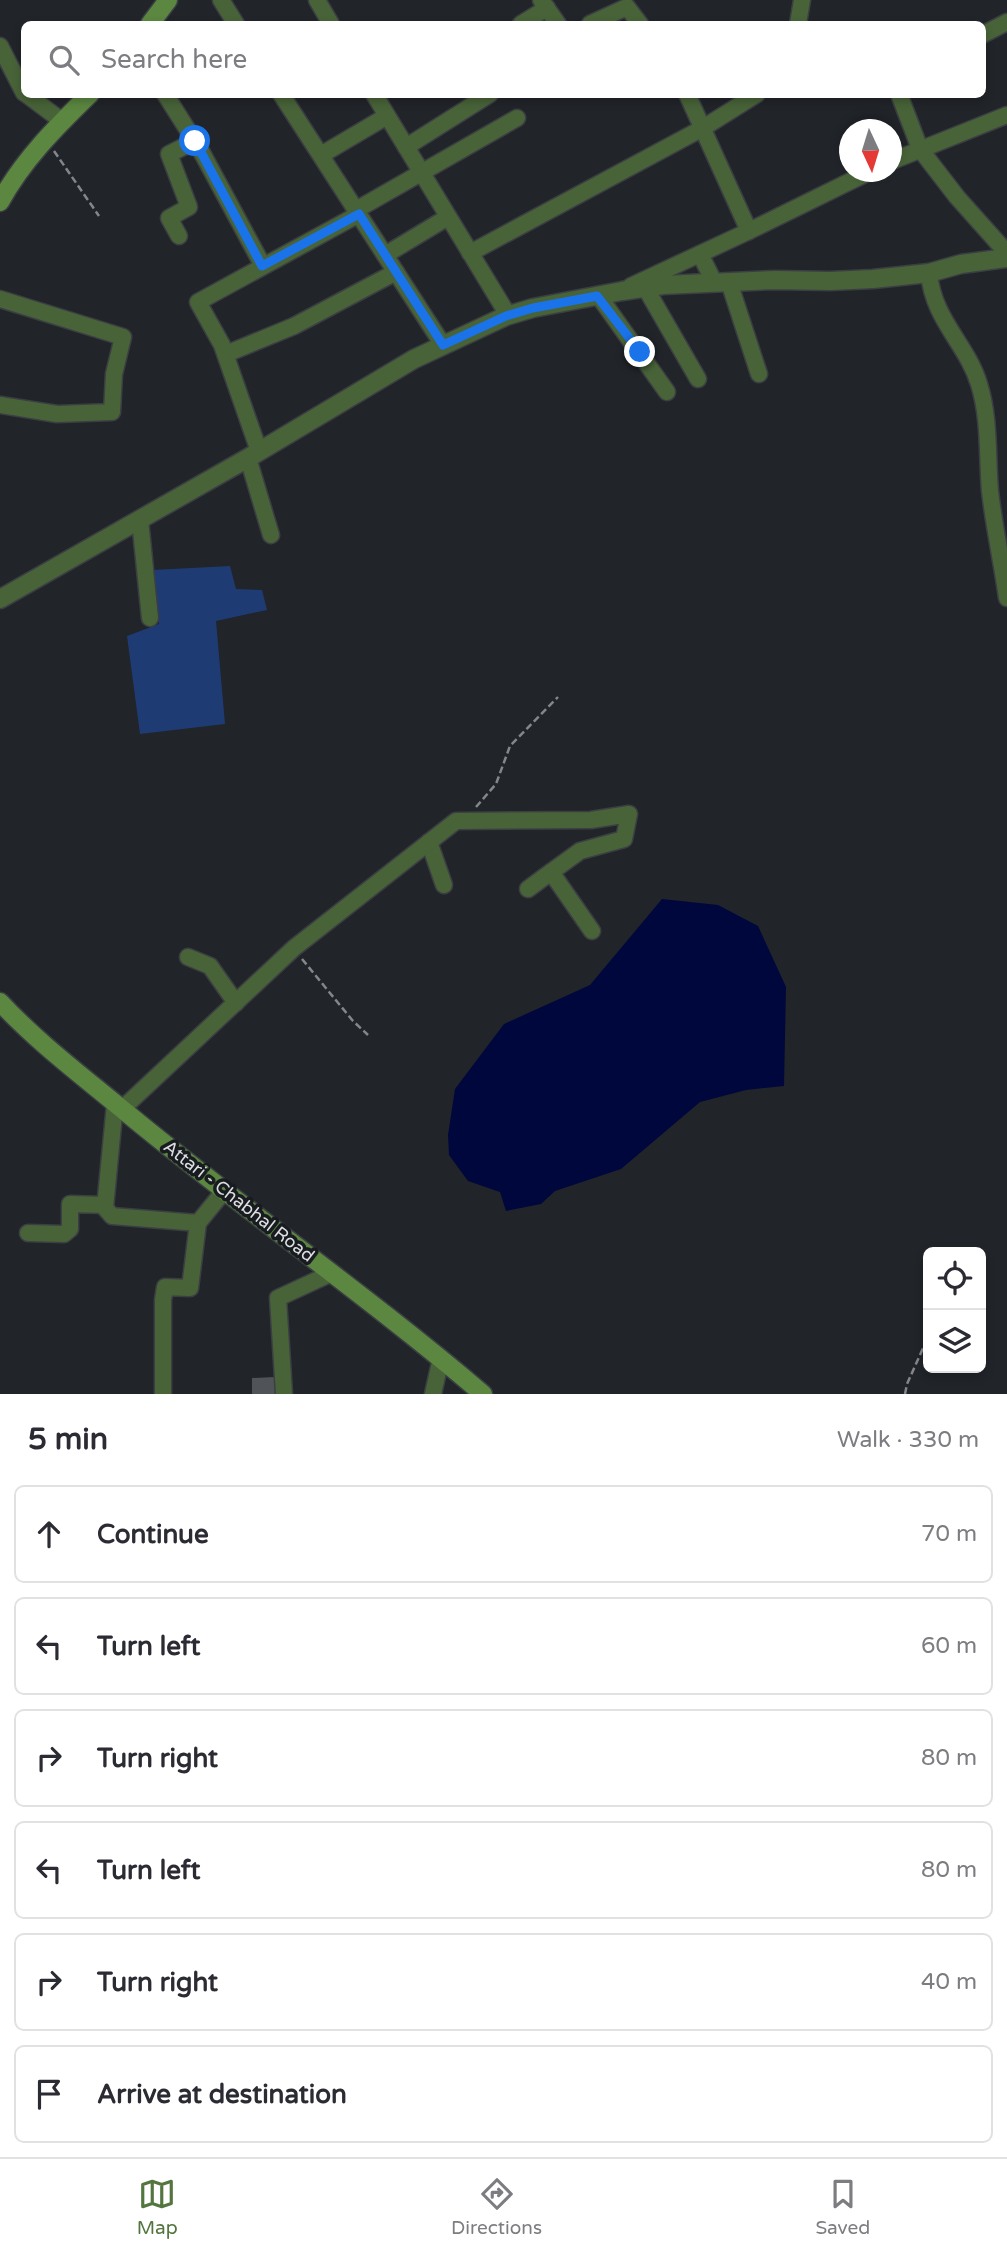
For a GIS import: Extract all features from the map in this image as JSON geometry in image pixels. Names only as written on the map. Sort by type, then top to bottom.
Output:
[{"type":"main road","points":[[152,21],[168,0]]},
{"type":"main road","points":[[0,202],[19,170],[86,98]]},
{"type":"main road","name":"Attari - Chabhal Road","points":[[0,1002],[119,1107],[441,1358],[483,1394]]},
{"type":"street","points":[[220,0],[234,21]]},
{"type":"street","points":[[317,0],[324,21]]},
{"type":"street","points":[[798,21],[802,0]]},
{"type":"street","points":[[524,21],[544,4],[556,21]]},
{"type":"street","points":[[597,21],[627,7],[638,21]]},
{"type":"street","points":[[986,33],[1007,22]]},
{"type":"street","points":[[0,46],[21,86]]},
{"type":"street","points":[[30,98],[62,121]]},
{"type":"street","points":[[168,98],[195,141],[262,266]]},
{"type":"street","points":[[284,98],[443,345]]},
{"type":"street","points":[[376,98],[508,315]]},
{"type":"street","points":[[406,147],[484,98]]},
{"type":"street","points":[[689,98],[749,231]]},
{"type":"street","points":[[470,253],[703,128],[751,98]]},
{"type":"street","points":[[901,98],[920,149],[1007,256]]},
{"type":"street","points":[[902,156],[1007,115]]},
{"type":"street","points":[[321,155],[387,116]]},
{"type":"street","points":[[271,535],[226,354],[198,302],[517,118]]},
{"type":"street","points":[[179,236],[169,218],[189,207],[169,154],[195,141]]},
{"type":"street","points":[[622,290],[849,182]]},
{"type":"street","points":[[385,254],[448,217]]},
{"type":"street","points":[[700,254],[722,282],[759,374]]},
{"type":"street","points":[[0,600],[414,359],[508,315],[645,287],[775,280],[831,281],[929,273],[1007,256]]},
{"type":"street","points":[[226,354],[294,326],[396,272]]},
{"type":"street","points":[[929,273],[931,290],[945,323],[978,380],[984,402],[990,492],[1007,597]]},
{"type":"street","points":[[645,287],[698,379]]},
{"type":"street","points":[[597,296],[667,392]]},
{"type":"street","points":[[0,299],[123,337],[114,374],[112,412],[57,414],[0,405]]},
{"type":"street","points":[[140,520],[150,618]]},
{"type":"street","points":[[198,1223],[112,1216],[105,1208],[119,1107],[294,948],[456,821],[591,820],[629,814],[624,839],[580,851],[528,889]]},
{"type":"street","points":[[429,842],[444,885]]},
{"type":"street","points":[[551,872],[592,931]]},
{"type":"street","points":[[188,957],[209,966],[236,1003]]},
{"type":"street","points":[[163,1394],[165,1287],[190,1288],[198,1223],[225,1191]]},
{"type":"street","points":[[28,1233],[64,1234],[71,1229],[70,1204],[106,1205]]},
{"type":"street","points":[[284,1394],[278,1298],[332,1273]]},
{"type":"street","points":[[433,1394],[441,1358]]},
{"type":"path","points":[[46,139],[99,216]]},
{"type":"path","points":[[456,821],[478,806],[496,784],[510,746],[558,697]]},
{"type":"path","points":[[294,948],[353,1021],[368,1035]]},
{"type":"path","points":[[905,1394],[923,1348]]},
{"type":"shaded area","points":[[230,566],[236,589],[262,590],[267,610],[216,621],[225,724],[140,734],[127,636],[159,624],[152,570]]},
{"type":"shaded area","points":[[662,899],[718,905],[758,926],[786,987],[784,1086],[746,1090],[700,1102],[621,1169],[555,1191],[541,1204],[506,1211],[500,1192],[468,1181],[449,1155],[448,1135],[455,1089],[504,1024],[590,985]]},
{"type":"building","points":[[275,1377],[275,1394],[252,1394],[252,1378]]},
{"type":"route","points":[[195,141],[262,266],[359,214],[443,345],[506,316],[597,296],[640,352]]}]
